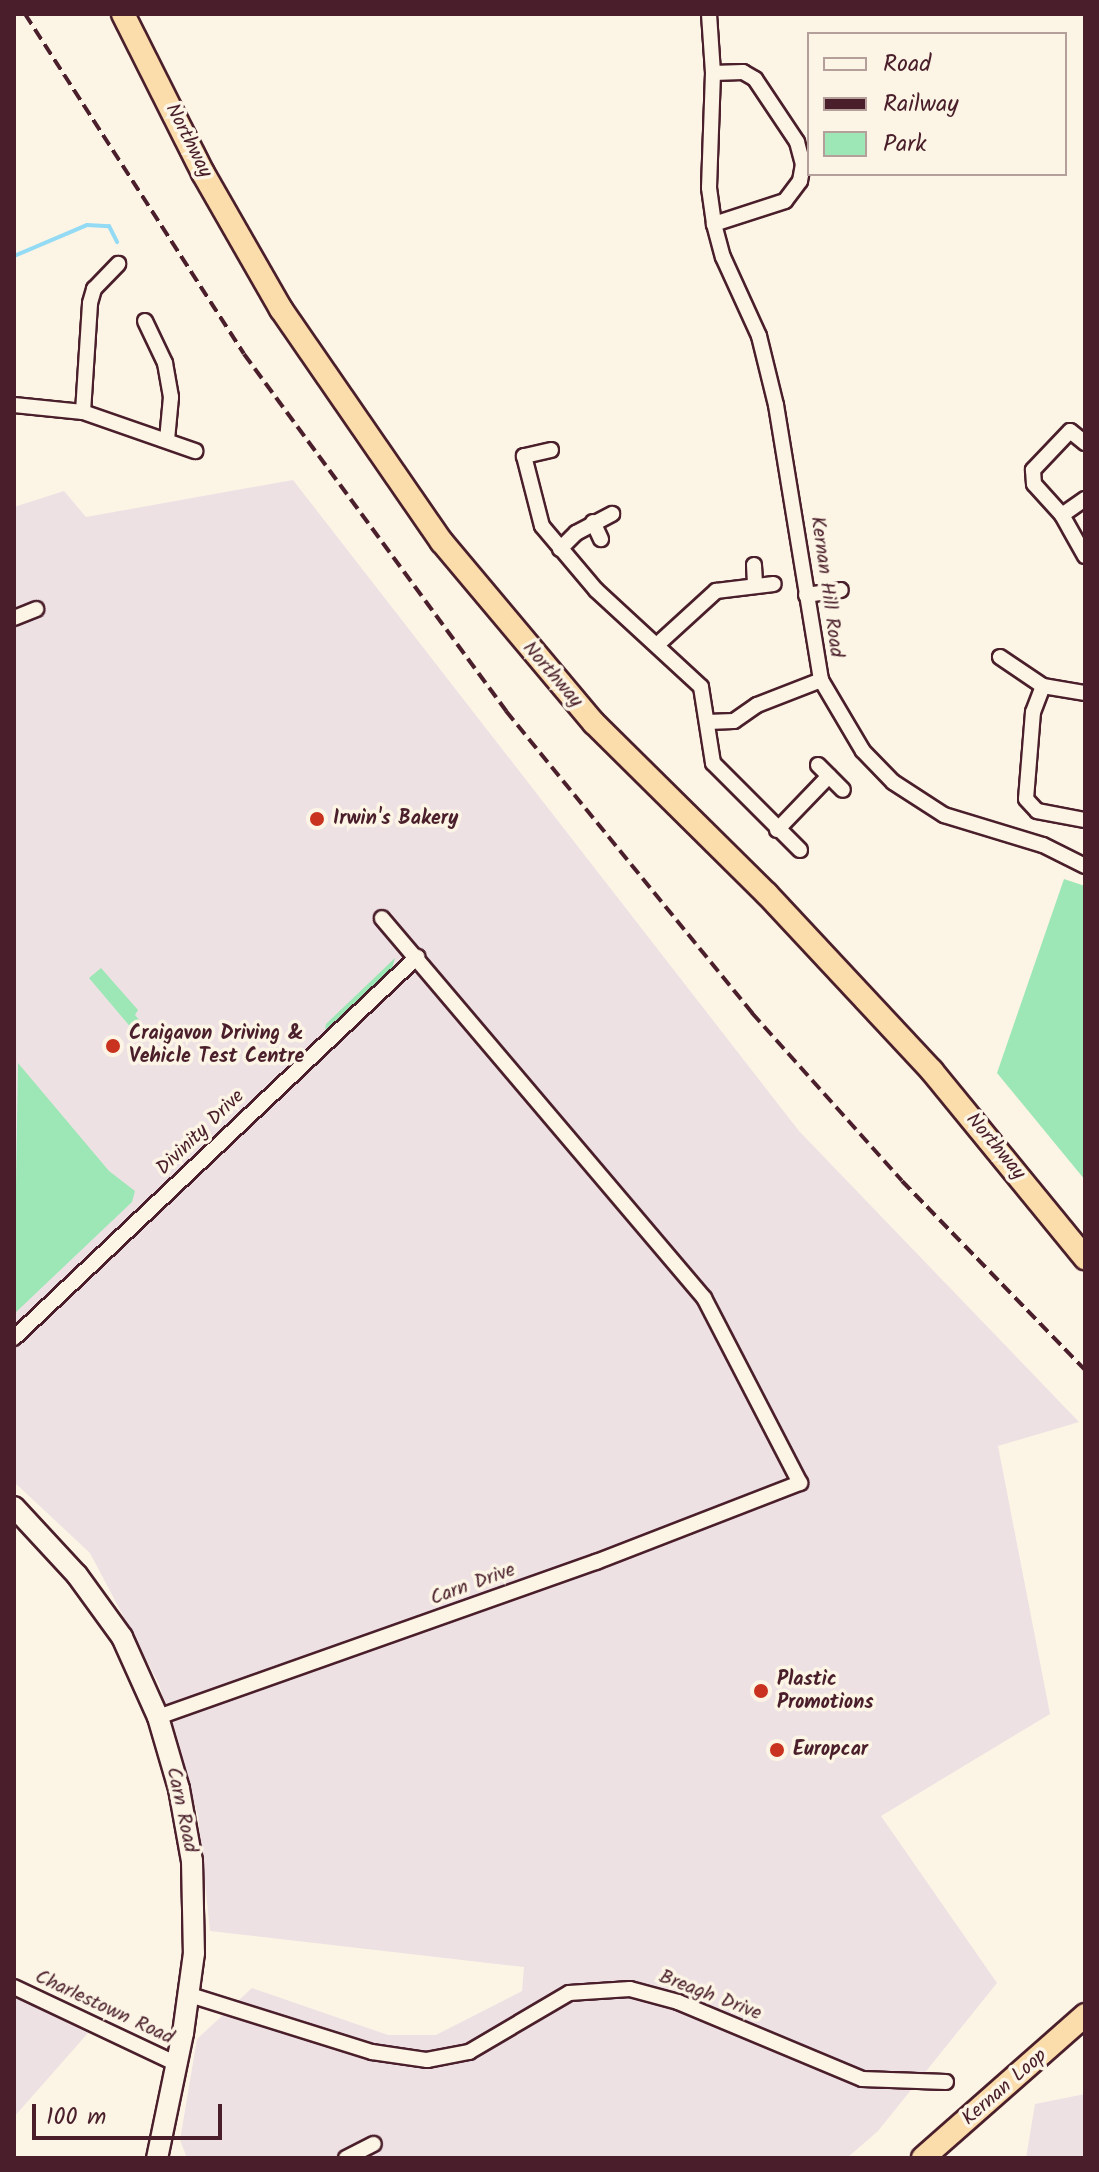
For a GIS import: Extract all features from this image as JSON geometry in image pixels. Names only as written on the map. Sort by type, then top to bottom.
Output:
[{"type":"highway","name":"Northway","points":[[123,14],[208,183],[281,309],[442,542],[594,723],[767,894],[932,1071],[1085,1258]]},
{"type":"highway","name":"Kernan Loop","points":[[923,2158],[1085,2015]]},
{"type":"main road","name":"Carn Road","points":[[14,1507],[99,1603],[122,1637],[158,1717],[192,1861],[194,1946],[190,1995],[157,2158]]},
{"type":"street","name":"Kernan Hill Road","points":[[709,14],[713,73],[709,188],[714,224],[727,268],[759,336],[770,382],[821,680],[863,751],[893,782],[944,815],[1043,845],[1085,866]]},
{"type":"street","points":[[713,73],[743,72],[755,79],[797,142],[803,164],[800,181],[785,201],[714,224]]},
{"type":"street","points":[[83,412],[90,303],[94,289],[118,264]]},
{"type":"street","points":[[145,321],[165,363],[171,397],[167,440]]},
{"type":"street","points":[[14,405],[83,412],[195,451]]},
{"type":"street","points":[[1085,443],[1070,431],[1033,470],[1034,484],[1062,515],[1085,556]]},
{"type":"street","points":[[551,450],[524,456],[542,526],[596,590],[658,644],[701,687],[707,722],[707,748],[713,763],[800,850]]},
{"type":"street","points":[[1062,515],[1085,499]]},
{"type":"street","points":[[560,549],[593,522],[612,514]]},
{"type":"street","points":[[593,522],[601,539]]},
{"type":"street","points":[[754,565],[755,585]]},
{"type":"street","points":[[658,644],[716,591],[774,584]]},
{"type":"street","points":[[806,595],[841,590]]},
{"type":"street","points":[[14,618],[36,609]]},
{"type":"street","points":[[1000,657],[1043,686],[1085,693]]},
{"type":"street","points":[[707,722],[734,721],[757,705],[821,680]]},
{"type":"street","points":[[1043,686],[1033,712],[1026,799],[1037,811],[1085,820]]},
{"type":"street","points":[[777,830],[823,770],[843,790]]},
{"type":"street","points":[[382,918],[417,957]]},
{"type":"street","name":"Divinity Drive","points":[[14,1338],[417,957]]},
{"type":"street","name":"Carn Drive","points":[[158,1717],[596,1562],[800,1483],[704,1298],[417,957]]},
{"type":"street","name":"Charlestown Road","points":[[14,1987],[177,2064]]},
{"type":"street","name":"Breagh Drive","points":[[190,1995],[372,2052],[427,2060],[469,2052],[569,1993],[630,1989],[678,2002],[862,2079],[946,2082]]},
{"type":"street","points":[[346,2158],[374,2144]]},
{"type":"shaded area","points":[[293,480],[799,1131],[1079,1422],[998,1446],[1050,1714],[881,1816],[997,1983],[878,2131],[847,2158],[187,2158],[180,2140],[197,2039],[252,1988],[388,2035],[436,2035],[522,1991],[524,1967],[210,1931],[198,1816],[159,1684],[90,1553],[14,1482],[14,507],[64,491],[86,517]]},
{"type":"shaded area","points":[[14,1996],[88,2033],[14,2117]]},
{"type":"shaded area","points":[[1085,2094],[1085,2158],[1026,2158],[1035,2104]]},
{"type":"green space","points":[[1064,879],[1085,886],[1085,1180],[997,1073]]},
{"type":"green space","points":[[395,958],[391,972],[325,1030],[326,1024]]},
{"type":"green space","points":[[101,968],[138,1010],[135,1015],[146,1028],[144,1043],[89,978]]},
{"type":"green space","points":[[18,1063],[109,1171],[135,1191],[132,1202],[14,1314]]},
{"type":"waterway","points":[[14,256],[87,225],[109,226],[117,242]]},
{"type":"railway","points":[[25,14],[244,354],[506,711],[752,1013],[902,1181],[1085,1370]]},
{"type":"place","name":"Irwin's Bakery","points":[[317,819]]},
{"type":"place","name":"Craigavon Driving & Vehicle Test Centre","points":[[113,1046]]},
{"type":"place","name":"Plastic Promotions","points":[[761,1691]]},
{"type":"place","name":"Europcar","points":[[777,1750]]}]
